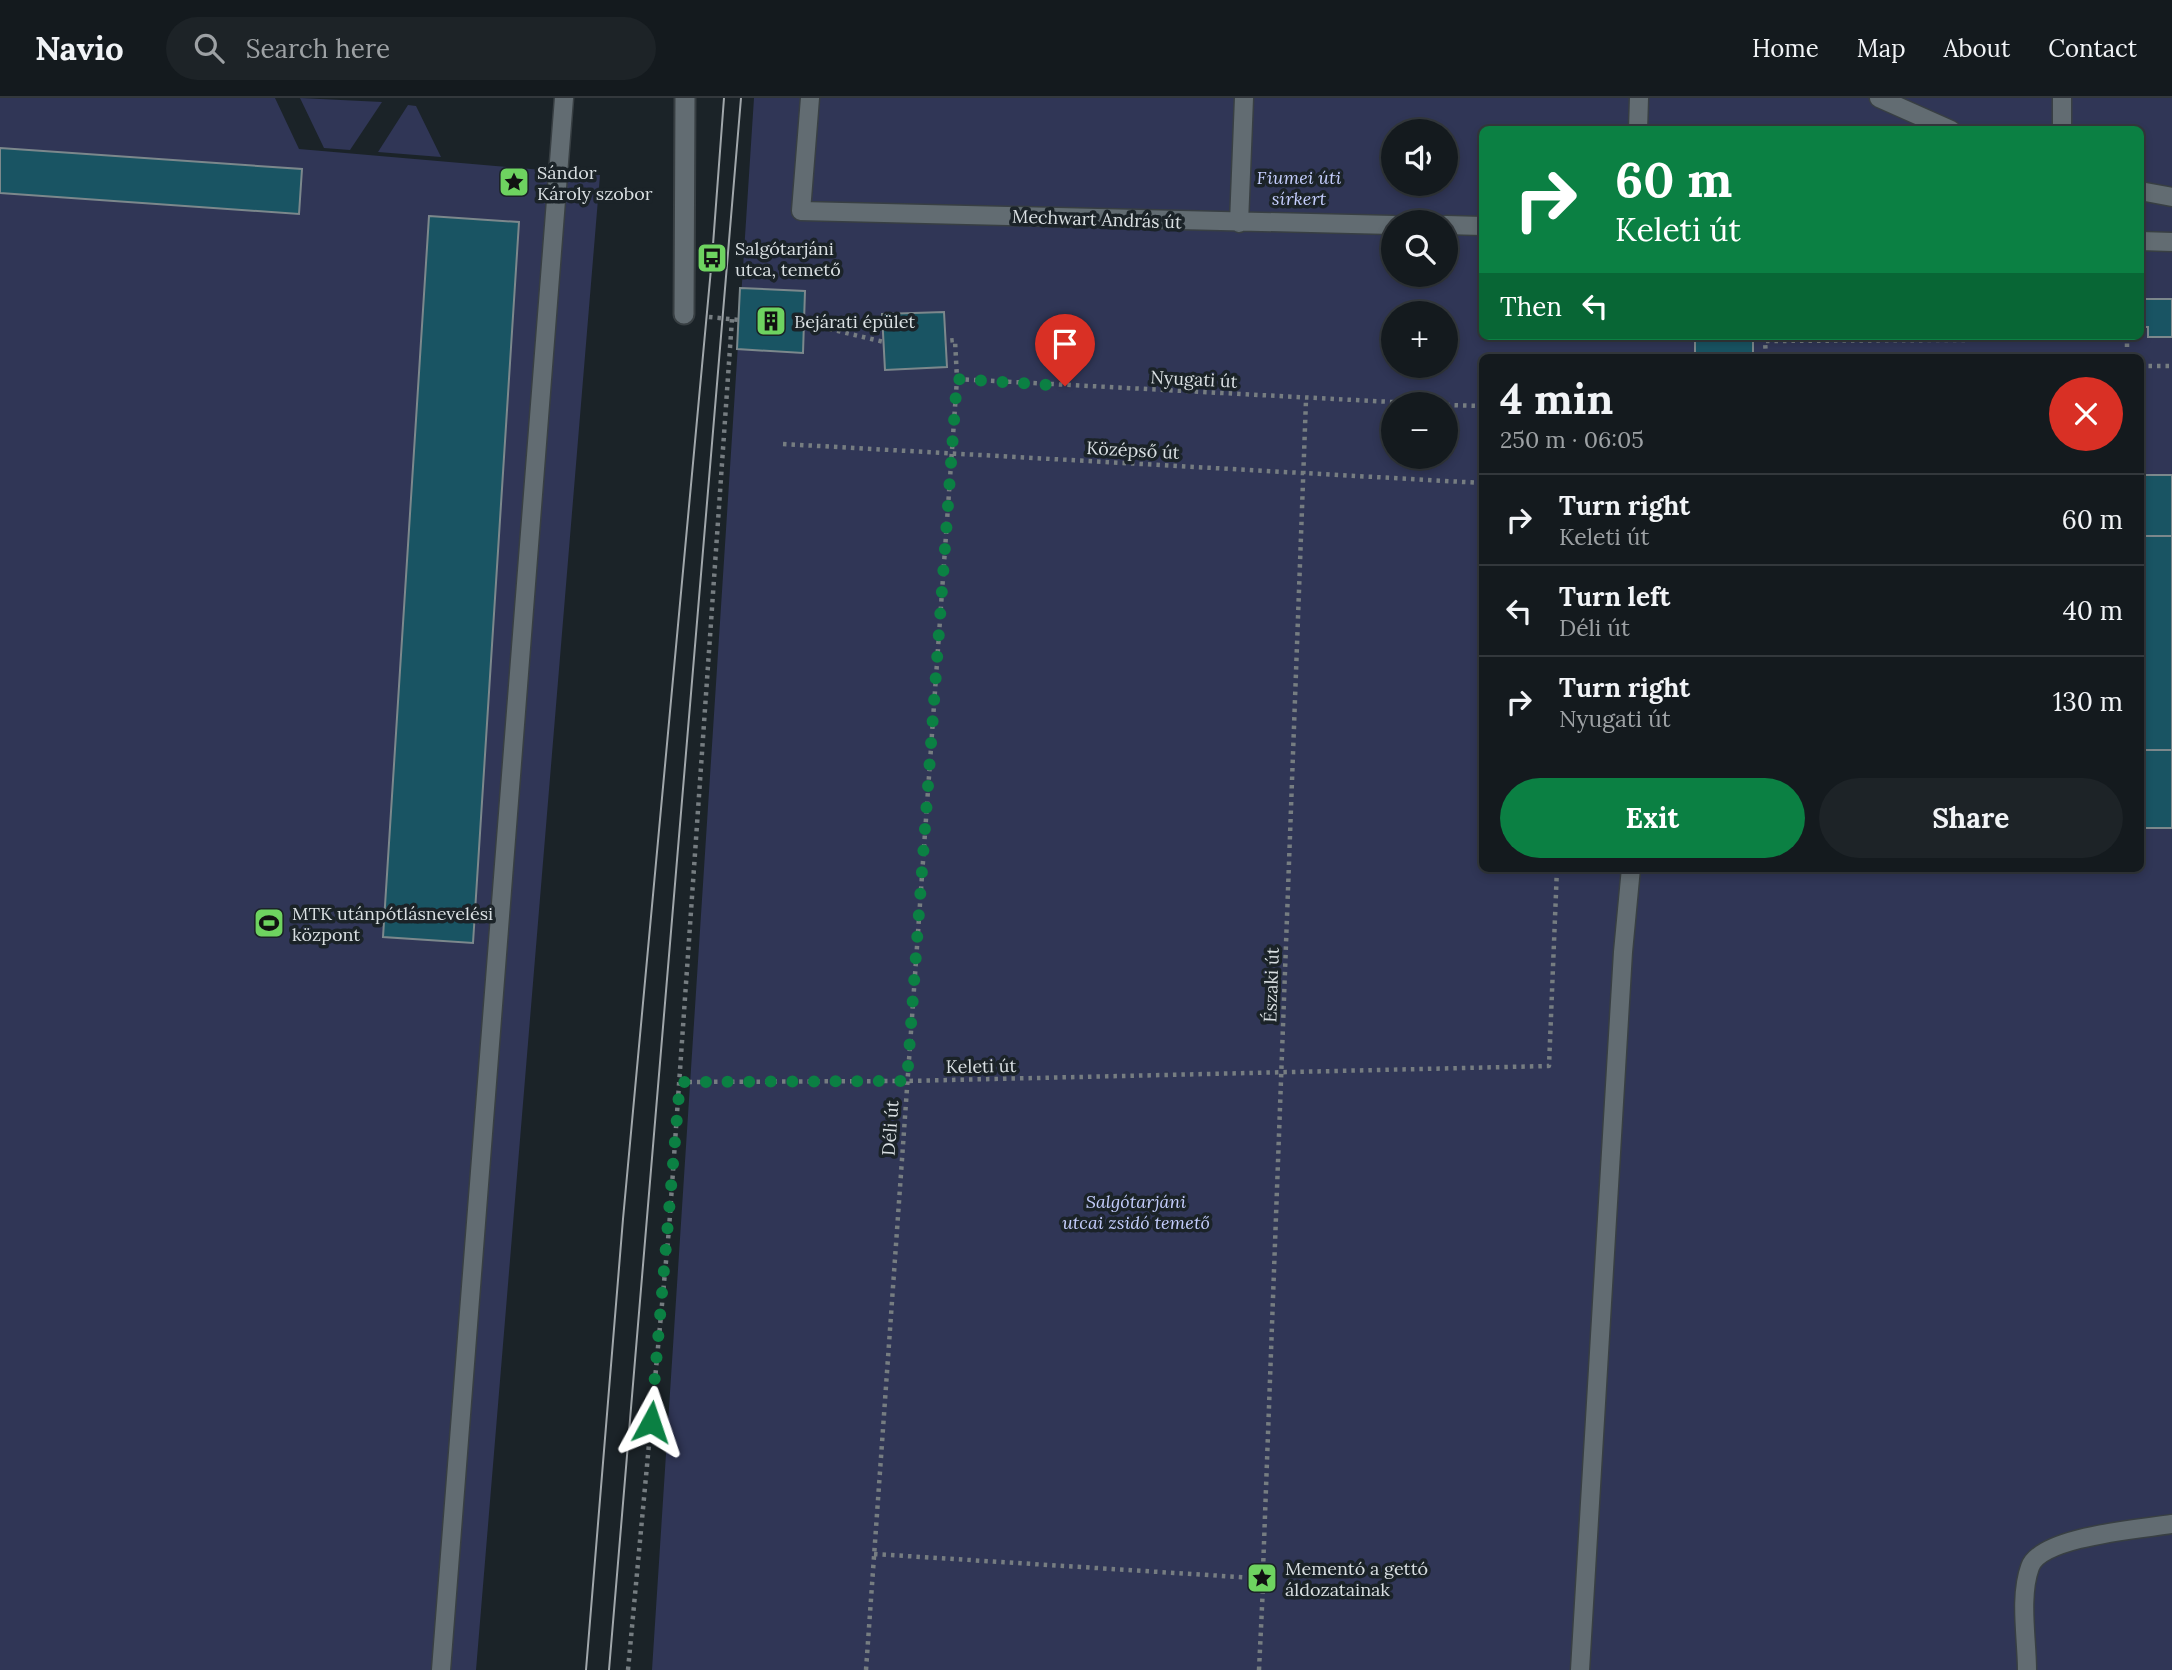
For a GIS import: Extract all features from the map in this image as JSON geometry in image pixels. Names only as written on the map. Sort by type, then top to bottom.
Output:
[{"type":"street","points":[[684,314],[685,98]]},
{"type":"lane","points":[[441,1670],[564,98]]},
{"type":"lane","name":"Mechwart András út","points":[[810,98],[801,211],[1381,225]]},
{"type":"lane","points":[[1239,223],[1244,98]]},
{"type":"lane","points":[[1638,126],[1639,98]]},
{"type":"lane","points":[[1879,98],[1942,126]]},
{"type":"lane","points":[[2062,98],[2062,126]]},
{"type":"lane","points":[[2144,192],[2172,197]]},
{"type":"lane","points":[[1458,225],[1479,226]]},
{"type":"lane","points":[[2144,241],[2172,242]]},
{"type":"lane","points":[[1580,1670],[1623,952],[1631,872]]},
{"type":"lane","points":[[2028,1670],[2026,1582],[2031,1563],[2058,1545],[2172,1524]]},
{"type":"path","points":[[628,1670],[680,1082],[732,319]]},
{"type":"path","points":[[804,323],[884,342]]},
{"type":"path","name":"Déli út","points":[[866,1670],[957,379],[955,340],[945,341]]},
{"type":"path","points":[[1766,354],[1765,341],[1946,340]]},
{"type":"path","points":[[2144,366],[2172,366]]},
{"type":"path","name":"Nyugati út","points":[[957,379],[1381,402]]},
{"type":"path","name":"Északi út","points":[[1263,1586],[1270,1579],[1263,1570],[1301,474],[1306,400]]},
{"type":"path","points":[[1458,405],[1479,406]]},
{"type":"path","name":"Középső út","points":[[783,443],[1479,483]]},
{"type":"path","name":"Keleti út","points":[[680,1082],[907,1081],[1549,1066],[1557,872]]},
{"type":"path","points":[[874,1554],[1255,1578],[1263,1586],[1259,1670]]},
{"type":"path","points":[[1255,1578],[1257,1572],[1263,1570]]},
{"type":"green space","name":"MTK utánpótlásnevelési központ","points":[[0,98],[275,98],[299,149],[600,175],[476,1670],[0,1670]]},
{"type":"green space","points":[[300,98],[382,102],[350,150],[324,148]]},
{"type":"green space","name":"Salgótarjáni utcai zsidó temető","points":[[754,98],[2172,98],[2172,1670],[652,1670]]},
{"type":"green space","points":[[408,105],[416,106],[441,157],[378,152]]},
{"type":"building","points":[[0,148],[302,169],[299,214],[0,193]]},
{"type":"building","points":[[429,216],[519,222],[473,943],[383,937]]},
{"type":"building","name":"Bejárati épület","points":[[740,288],[805,291],[803,353],[737,349]]},
{"type":"building","points":[[2144,299],[2172,299],[2172,337],[2148,337],[2148,327],[2144,327]]},
{"type":"building","points":[[944,312],[947,367],[885,370],[882,314]]},
{"type":"building","points":[[1695,340],[1753,340],[1753,354],[1695,354]]},
{"type":"building","points":[[2144,475],[2172,475],[2172,536],[2144,536]]},
{"type":"building","points":[[2144,536],[2172,536],[2172,750],[2144,750]]},
{"type":"building","points":[[2144,750],[2172,750],[2172,828],[2144,828]]},
{"type":"tram line","points":[[586,1670],[623,1219],[712,258],[724,98]]},
{"type":"tram line","points":[[609,1670],[741,98]]},
{"type":"place","name":"Sándor Károly szobor","points":[[514,182]]},
{"type":"place","name":"Salgótarjáni utca, temető","points":[[712,258]]},
{"type":"place","name":"Bejárati épület","points":[[771,321]]},
{"type":"place","name":"MTK utánpótlásnevelési központ","points":[[269,923]]},
{"type":"place","name":"Mementó a gettó áldozatainak","points":[[1262,1578]]},
{"type":"route","points":[[651,1422],[680,1082],[907,1081],[957,379],[1065,386]]},
{"type":"park label","name":"Fiumei úti sírkert","points":[[1299,187]]}]
